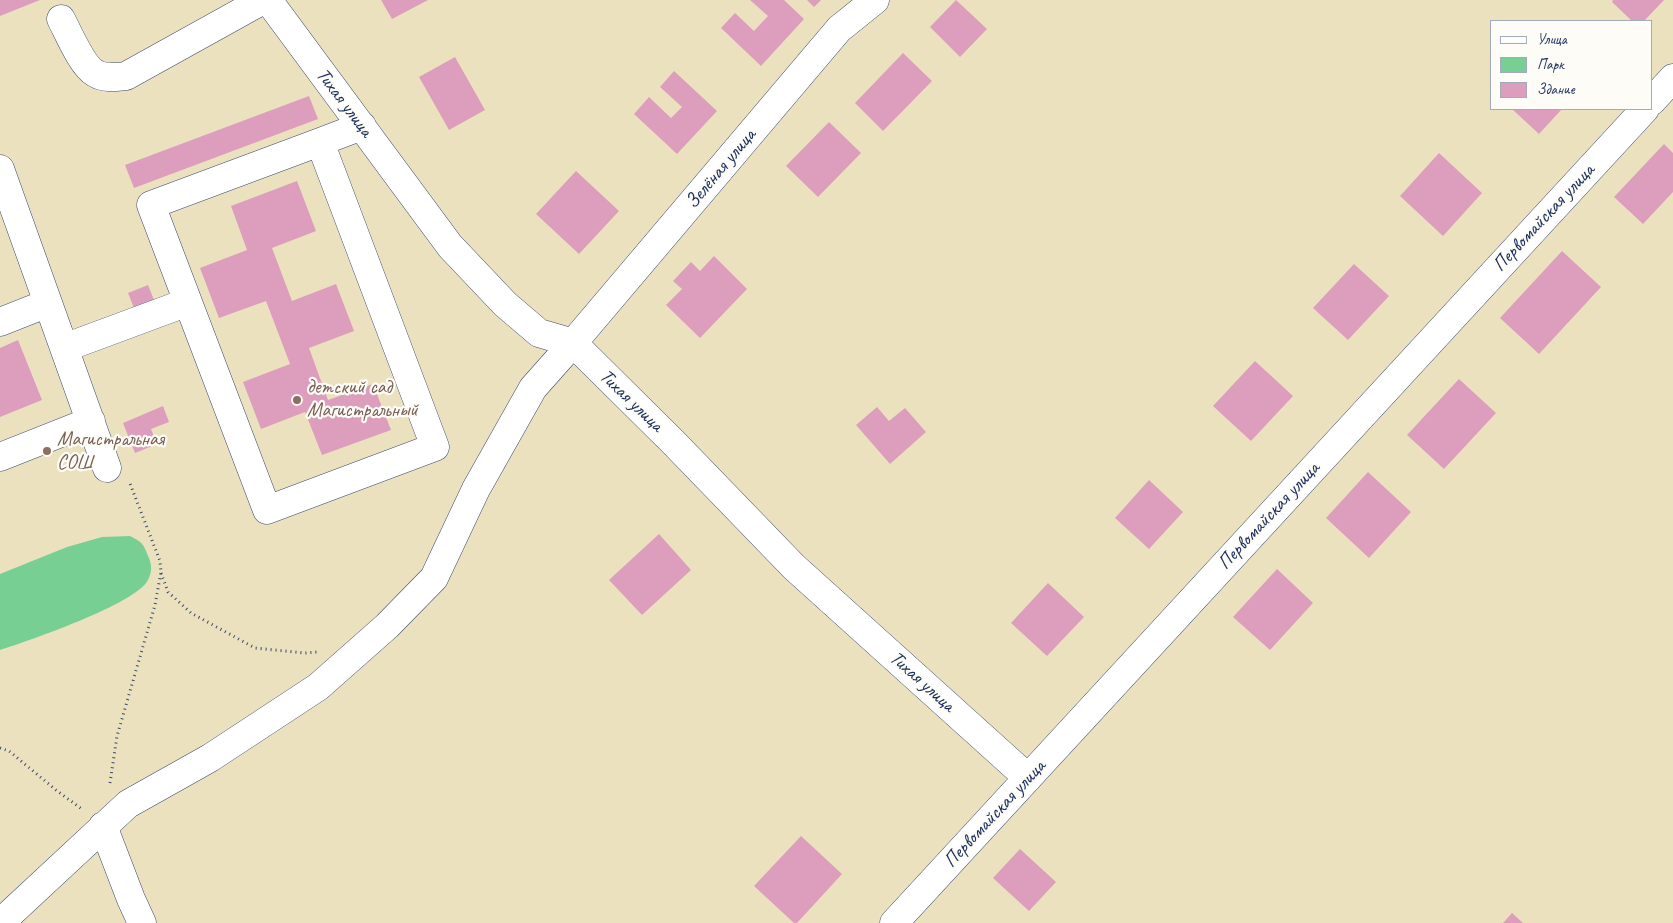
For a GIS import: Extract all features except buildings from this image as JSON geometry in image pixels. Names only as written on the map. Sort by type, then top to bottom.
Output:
[{"type":"street","points":[[61,19],[83,60],[94,73],[109,78],[126,76],[263,0]]},
{"type":"street","name":"Тихая улица","points":[[268,0],[450,246],[505,304],[539,333],[573,343],[673,442],[794,567],[1028,778]]},
{"type":"street","name":"Зелёная улица","points":[[0,923],[128,804],[210,758],[318,687],[387,626],[434,578],[476,489],[532,388],[573,343],[839,29],[876,0]]},
{"type":"street","points":[[1653,100],[1673,78]]},
{"type":"street","name":"Первомайская улица","points":[[894,923],[1644,110]]},
{"type":"street","points":[[320,142],[436,447],[267,510],[152,205],[362,126]]},
{"type":"street","points":[[0,170],[91,421],[118,473]]},
{"type":"street","points":[[64,348],[188,302]]},
{"type":"street","points":[[0,322],[48,303]]},
{"type":"street","points":[[0,457],[91,421]]},
{"type":"street","points":[[103,826],[142,923]]},
{"type":"path","points":[[118,473],[160,561],[161,572],[168,592],[191,613],[256,648],[305,653],[362,648]]},
{"type":"path","points":[[0,748],[9,751],[103,826],[117,736],[155,605],[161,572]]},
{"type":"green space","points":[[130,536],[143,544],[151,564],[148,580],[139,590],[124,600],[80,621],[0,650],[0,574],[67,547],[102,537]]},
{"type":"place","name":"детский сад Магистральный","points":[[297,400]]},
{"type":"place","name":"Магистральная СОШ","points":[[47,451]]}]
